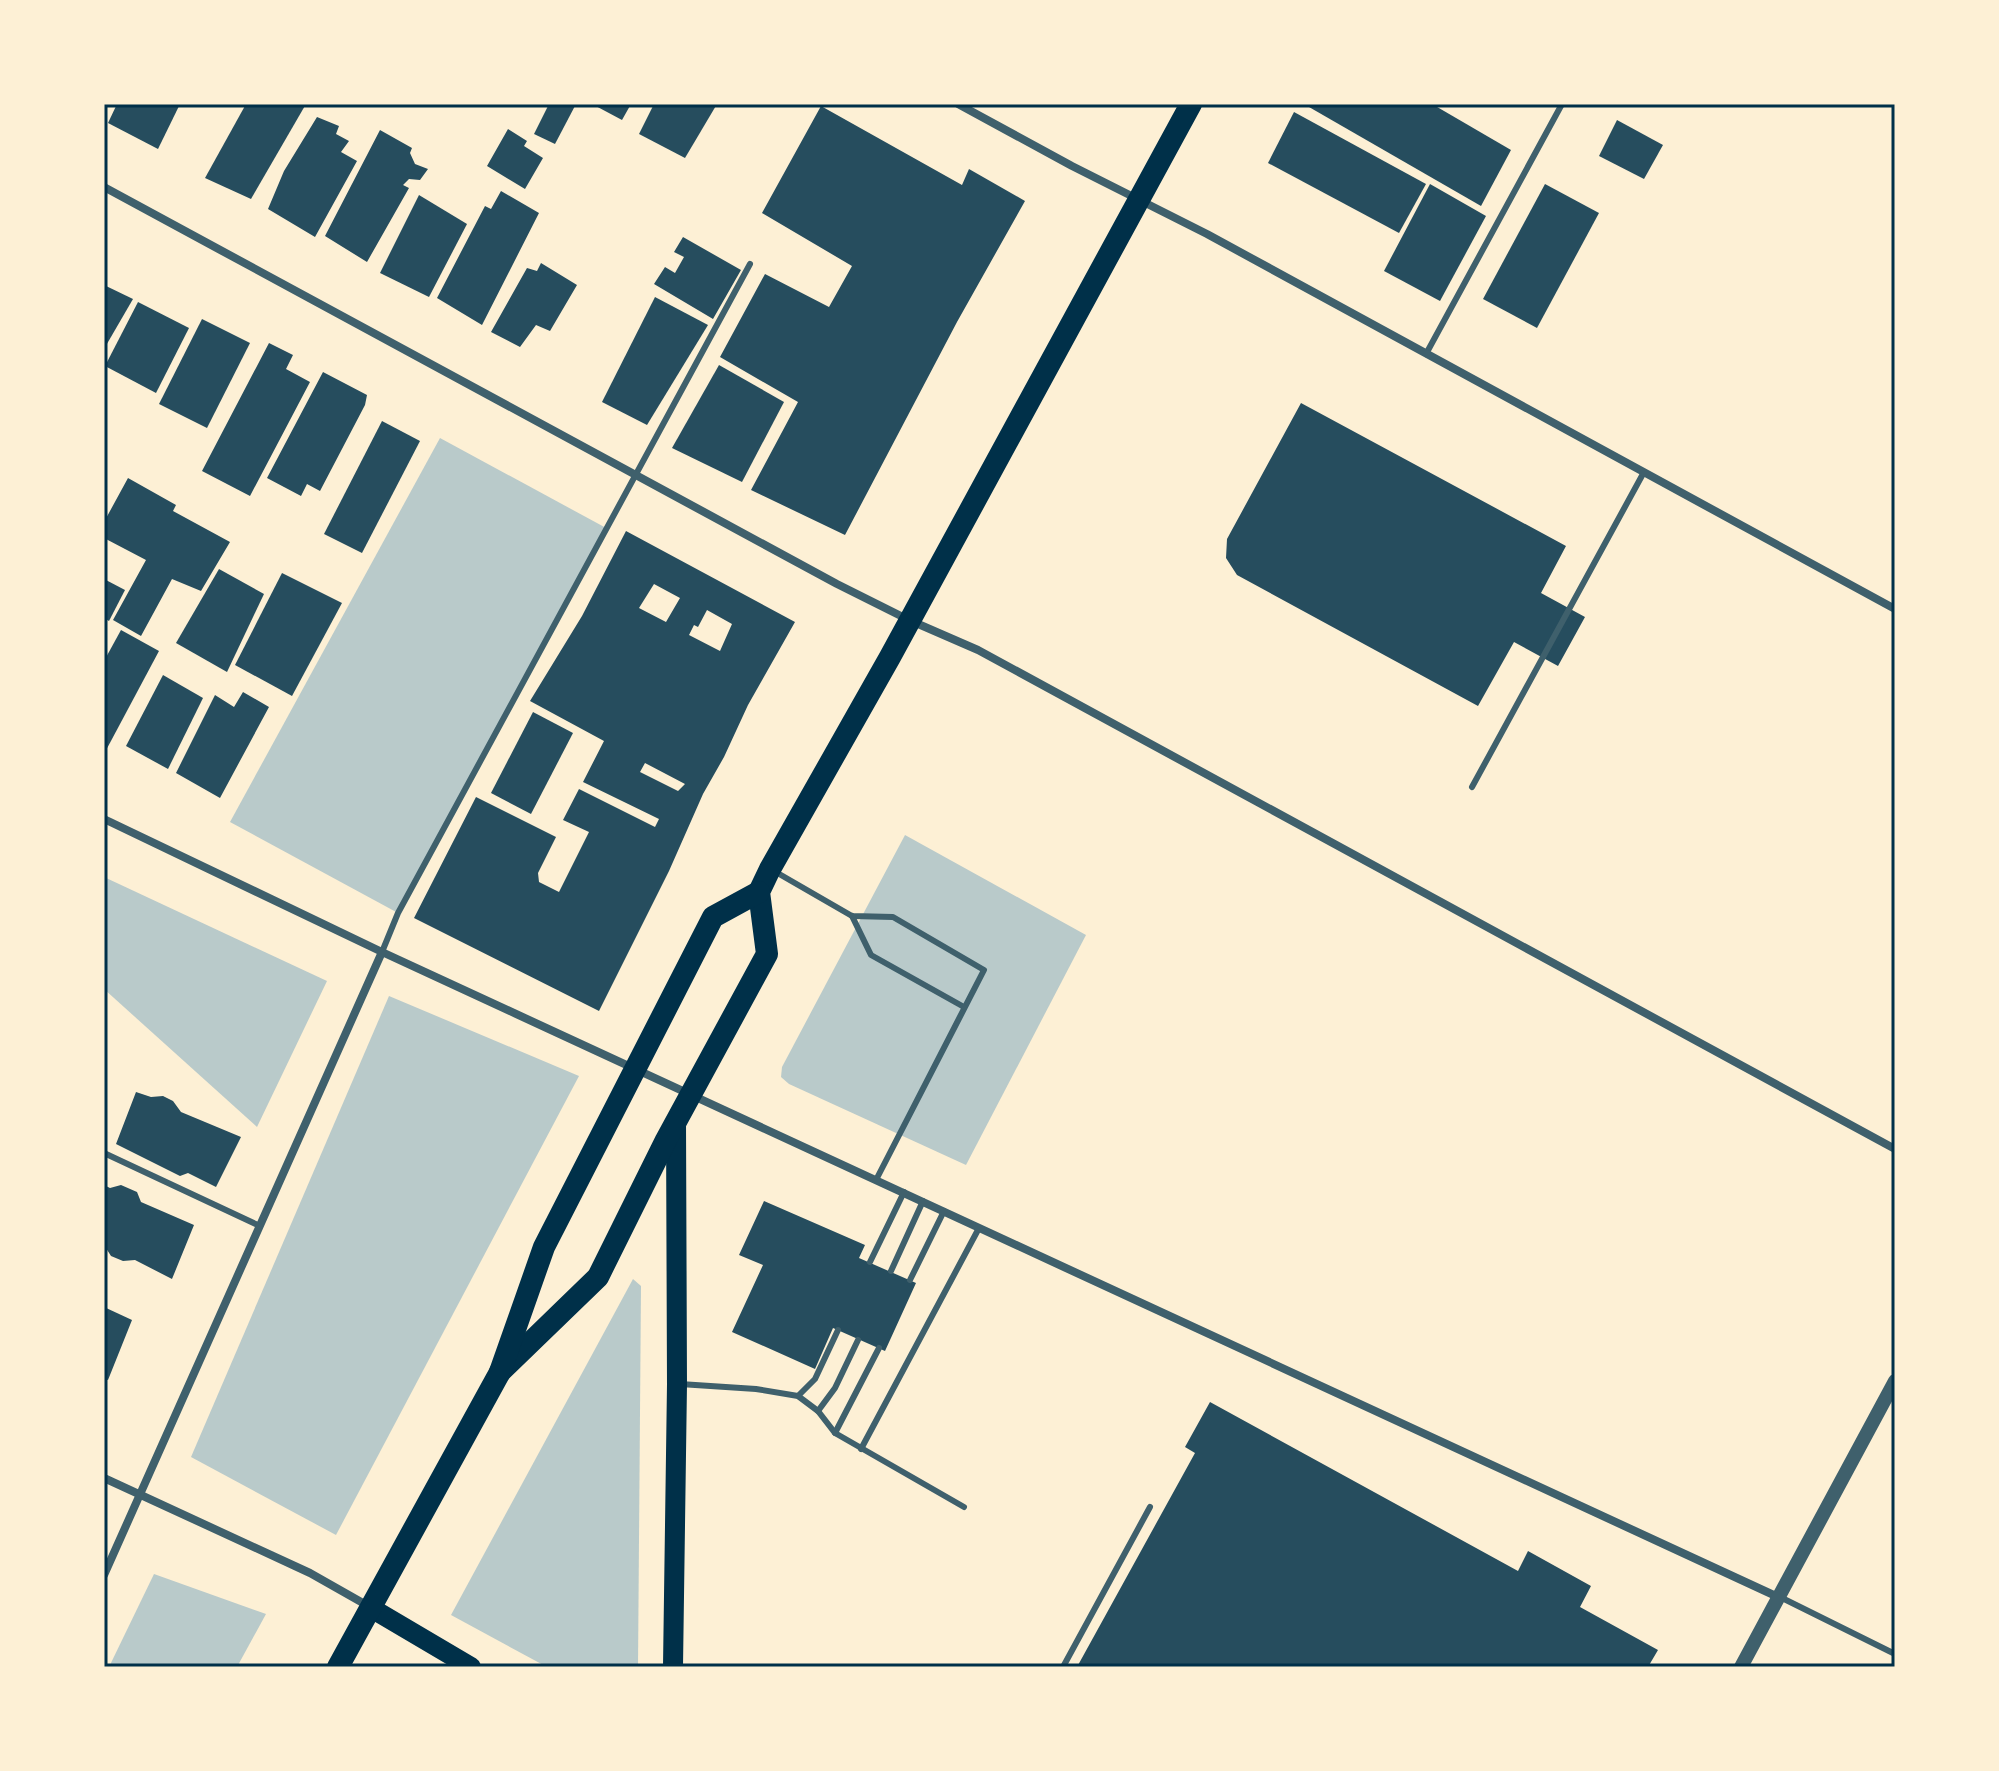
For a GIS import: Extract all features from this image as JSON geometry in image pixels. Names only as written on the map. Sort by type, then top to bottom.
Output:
[{"type":"highway","points":[[500,1372],[598,1277],[690,1094],[767,954],[759,892],[770,869],[1191,104]]},
{"type":"highway","points":[[338,1667],[500,1372],[544,1247],[713,917],[759,892]]},
{"type":"main road","points":[[673,1667],[677,1384],[676,1121]]},
{"type":"main road","points":[[371,1608],[471,1667]]},
{"type":"street","points":[[958,104],[1207,234],[1895,609]]},
{"type":"street","points":[[104,187],[636,477],[909,620],[978,650],[1895,1149]]},
{"type":"street","points":[[104,819],[382,952],[1778,1597]]},
{"type":"street","points":[[104,1575],[382,952]]},
{"type":"street","points":[[1741,1667],[1895,1381]]},
{"type":"street","points":[[104,1478],[310,1573],[371,1608]]},
{"type":"lane","points":[[1426,354],[1562,104]]},
{"type":"lane","points":[[382,952],[398,913],[750,264]]},
{"type":"lane","points":[[1472,787],[1644,472]]},
{"type":"lane","points":[[770,869],[852,916],[893,917],[984,970],[876,1180]]},
{"type":"lane","points":[[852,916],[871,955],[964,1007]]},
{"type":"lane","points":[[104,1153],[260,1226]]},
{"type":"lane","points":[[870,1262],[904,1192]]},
{"type":"lane","points":[[891,1271],[923,1201]]},
{"type":"lane","points":[[910,1280],[944,1211]]},
{"type":"lane","points":[[861,1449],[979,1228]]},
{"type":"lane","points":[[798,1396],[815,1379],[838,1330]]},
{"type":"lane","points":[[818,1411],[835,1388],[858,1340]]},
{"type":"lane","points":[[835,1433],[879,1348]]},
{"type":"lane","points":[[677,1384],[756,1389],[798,1396],[818,1411],[835,1433],[964,1507]]},
{"type":"lane","points":[[1063,1667],[1150,1507]]},
{"type":"lane","points":[[1778,1597],[1895,1654]]},
{"type":"shaded area","points":[[440,438],[608,529],[398,913],[230,822]]},
{"type":"shaded area","points":[[905,835],[1086,935],[966,1165],[789,1084],[781,1077],[782,1067]]},
{"type":"shaded area","points":[[104,877],[327,981],[257,1127],[104,989]]},
{"type":"shaded area","points":[[389,996],[579,1076],[336,1535],[191,1457]]},
{"type":"shaded area","points":[[633,1279],[641,1286],[638,1667],[547,1667],[451,1615]]},
{"type":"shaded area","points":[[154,1574],[266,1614],[237,1667],[109,1667]]},
{"type":"building","points":[[117,104],[180,104],[158,149],[108,123]]},
{"type":"building","points":[[246,104],[306,104],[251,199],[205,178]]},
{"type":"building","points":[[549,104],[576,104],[555,144],[534,134]]},
{"type":"building","points":[[592,104],[631,104],[622,120]]},
{"type":"building","points":[[654,104],[717,104],[685,158],[639,134]]},
{"type":"building","points":[[1311,104],[1432,104],[1511,150],[1481,206],[1309,107]]},
{"type":"building","points":[[821,106],[962,185],[969,169],[1025,201],[957,322],[845,535],[751,490],[798,402],[720,357],[765,274],[829,307],[852,266],[762,213]]},
{"type":"building","points":[[1294,112],[1426,184],[1399,233],[1268,163]]},
{"type":"building","points":[[317,117],[339,126],[336,134],[349,141],[341,152],[357,161],[315,237],[268,209],[284,171]]},
{"type":"building","points":[[1617,120],[1663,145],[1644,179],[1599,156]]},
{"type":"building","points":[[508,129],[527,141],[524,146],[543,158],[525,189],[487,166]]},
{"type":"building","points":[[380,130],[412,148],[410,153],[415,164],[428,169],[420,180],[409,179],[403,185],[409,188],[367,262],[325,236]]},
{"type":"building","points":[[1430,184],[1486,216],[1440,301],[1384,271]]},
{"type":"building","points":[[1545,184],[1599,213],[1537,328],[1483,299]]},
{"type":"building","points":[[501,191],[539,213],[482,325],[437,298],[485,206],[491,209]]},
{"type":"building","points":[[419,195],[467,224],[429,297],[380,273]]},
{"type":"building","points":[[683,237],[741,270],[713,319],[654,284],[665,267],[675,273],[684,257],[674,252]]},
{"type":"building","points":[[541,263],[577,285],[550,331],[536,325],[520,347],[491,332],[527,268],[537,271]]},
{"type":"building","points":[[104,285],[133,299],[104,349]]},
{"type":"building","points":[[655,297],[708,325],[647,425],[602,402]]},
{"type":"building","points":[[138,302],[189,328],[156,393],[105,366]]},
{"type":"building","points":[[202,319],[250,343],[207,428],[159,404]]},
{"type":"building","points":[[269,343],[293,355],[286,369],[310,382],[250,496],[202,471]]},
{"type":"building","points":[[719,365],[784,402],[742,482],[672,448]]},
{"type":"building","points":[[323,372],[367,395],[365,405],[320,491],[307,484],[301,496],[267,478]]},
{"type":"building","points":[[1301,403],[1566,546],[1541,593],[1585,617],[1558,666],[1514,642],[1478,706],[1237,575],[1226,558],[1227,539]]},
{"type":"building","points":[[382,421],[420,441],[362,553],[324,534]]},
{"type":"building","points":[[128,478],[176,505],[173,511],[230,542],[201,591],[172,579],[141,636],[113,620],[146,560],[104,538],[104,522]]},
{"type":"building","points":[[626,531],[795,622],[703,794],[669,871],[599,1011],[414,918],[476,797],[556,837],[538,873],[539,882],[559,892],[589,832],[563,820],[579,789],[655,827],[659,819],[583,782],[604,741],[530,701],[582,616]],"holes":[[[654,584],[680,598],[666,622],[639,608]],[[707,610],[732,624],[720,651],[689,635],[694,625],[698,627]],[[645,763],[685,784],[678,791],[640,772]]]},
{"type":"building","points":[[219,569],[264,594],[227,672],[176,643]]},
{"type":"building","points":[[282,573],[342,603],[292,696],[235,665]]},
{"type":"building","points":[[104,579],[125,590],[109,621],[104,618]]},
{"type":"building","points":[[121,630],[159,651],[104,754],[104,661]]},
{"type":"building","points":[[163,675],[203,698],[168,769],[126,746]]},
{"type":"building","points":[[243,692],[269,707],[220,798],[176,773],[215,695],[234,707]]},
{"type":"building","points":[[533,712],[573,733],[531,814],[491,793]]},
{"type":"building","points":[[136,1092],[151,1097],[163,1096],[173,1101],[181,1112],[241,1137],[216,1187],[188,1173],[180,1176],[116,1144]]},
{"type":"building","points":[[104,1185],[110,1188],[121,1185],[137,1192],[141,1202],[194,1225],[172,1279],[135,1260],[123,1261],[111,1256],[104,1245]]},
{"type":"building","points":[[764,1201],[865,1245],[859,1258],[916,1283],[885,1351],[833,1328],[815,1369],[732,1332],[763,1265],[739,1255]]},
{"type":"building","points":[[104,1307],[132,1320],[108,1380],[104,1379]]},
{"type":"building","points":[[1210,1402],[1518,1571],[1528,1551],[1591,1586],[1580,1607],[1658,1650],[1648,1667],[1077,1667],[1195,1453],[1185,1447]]}]
